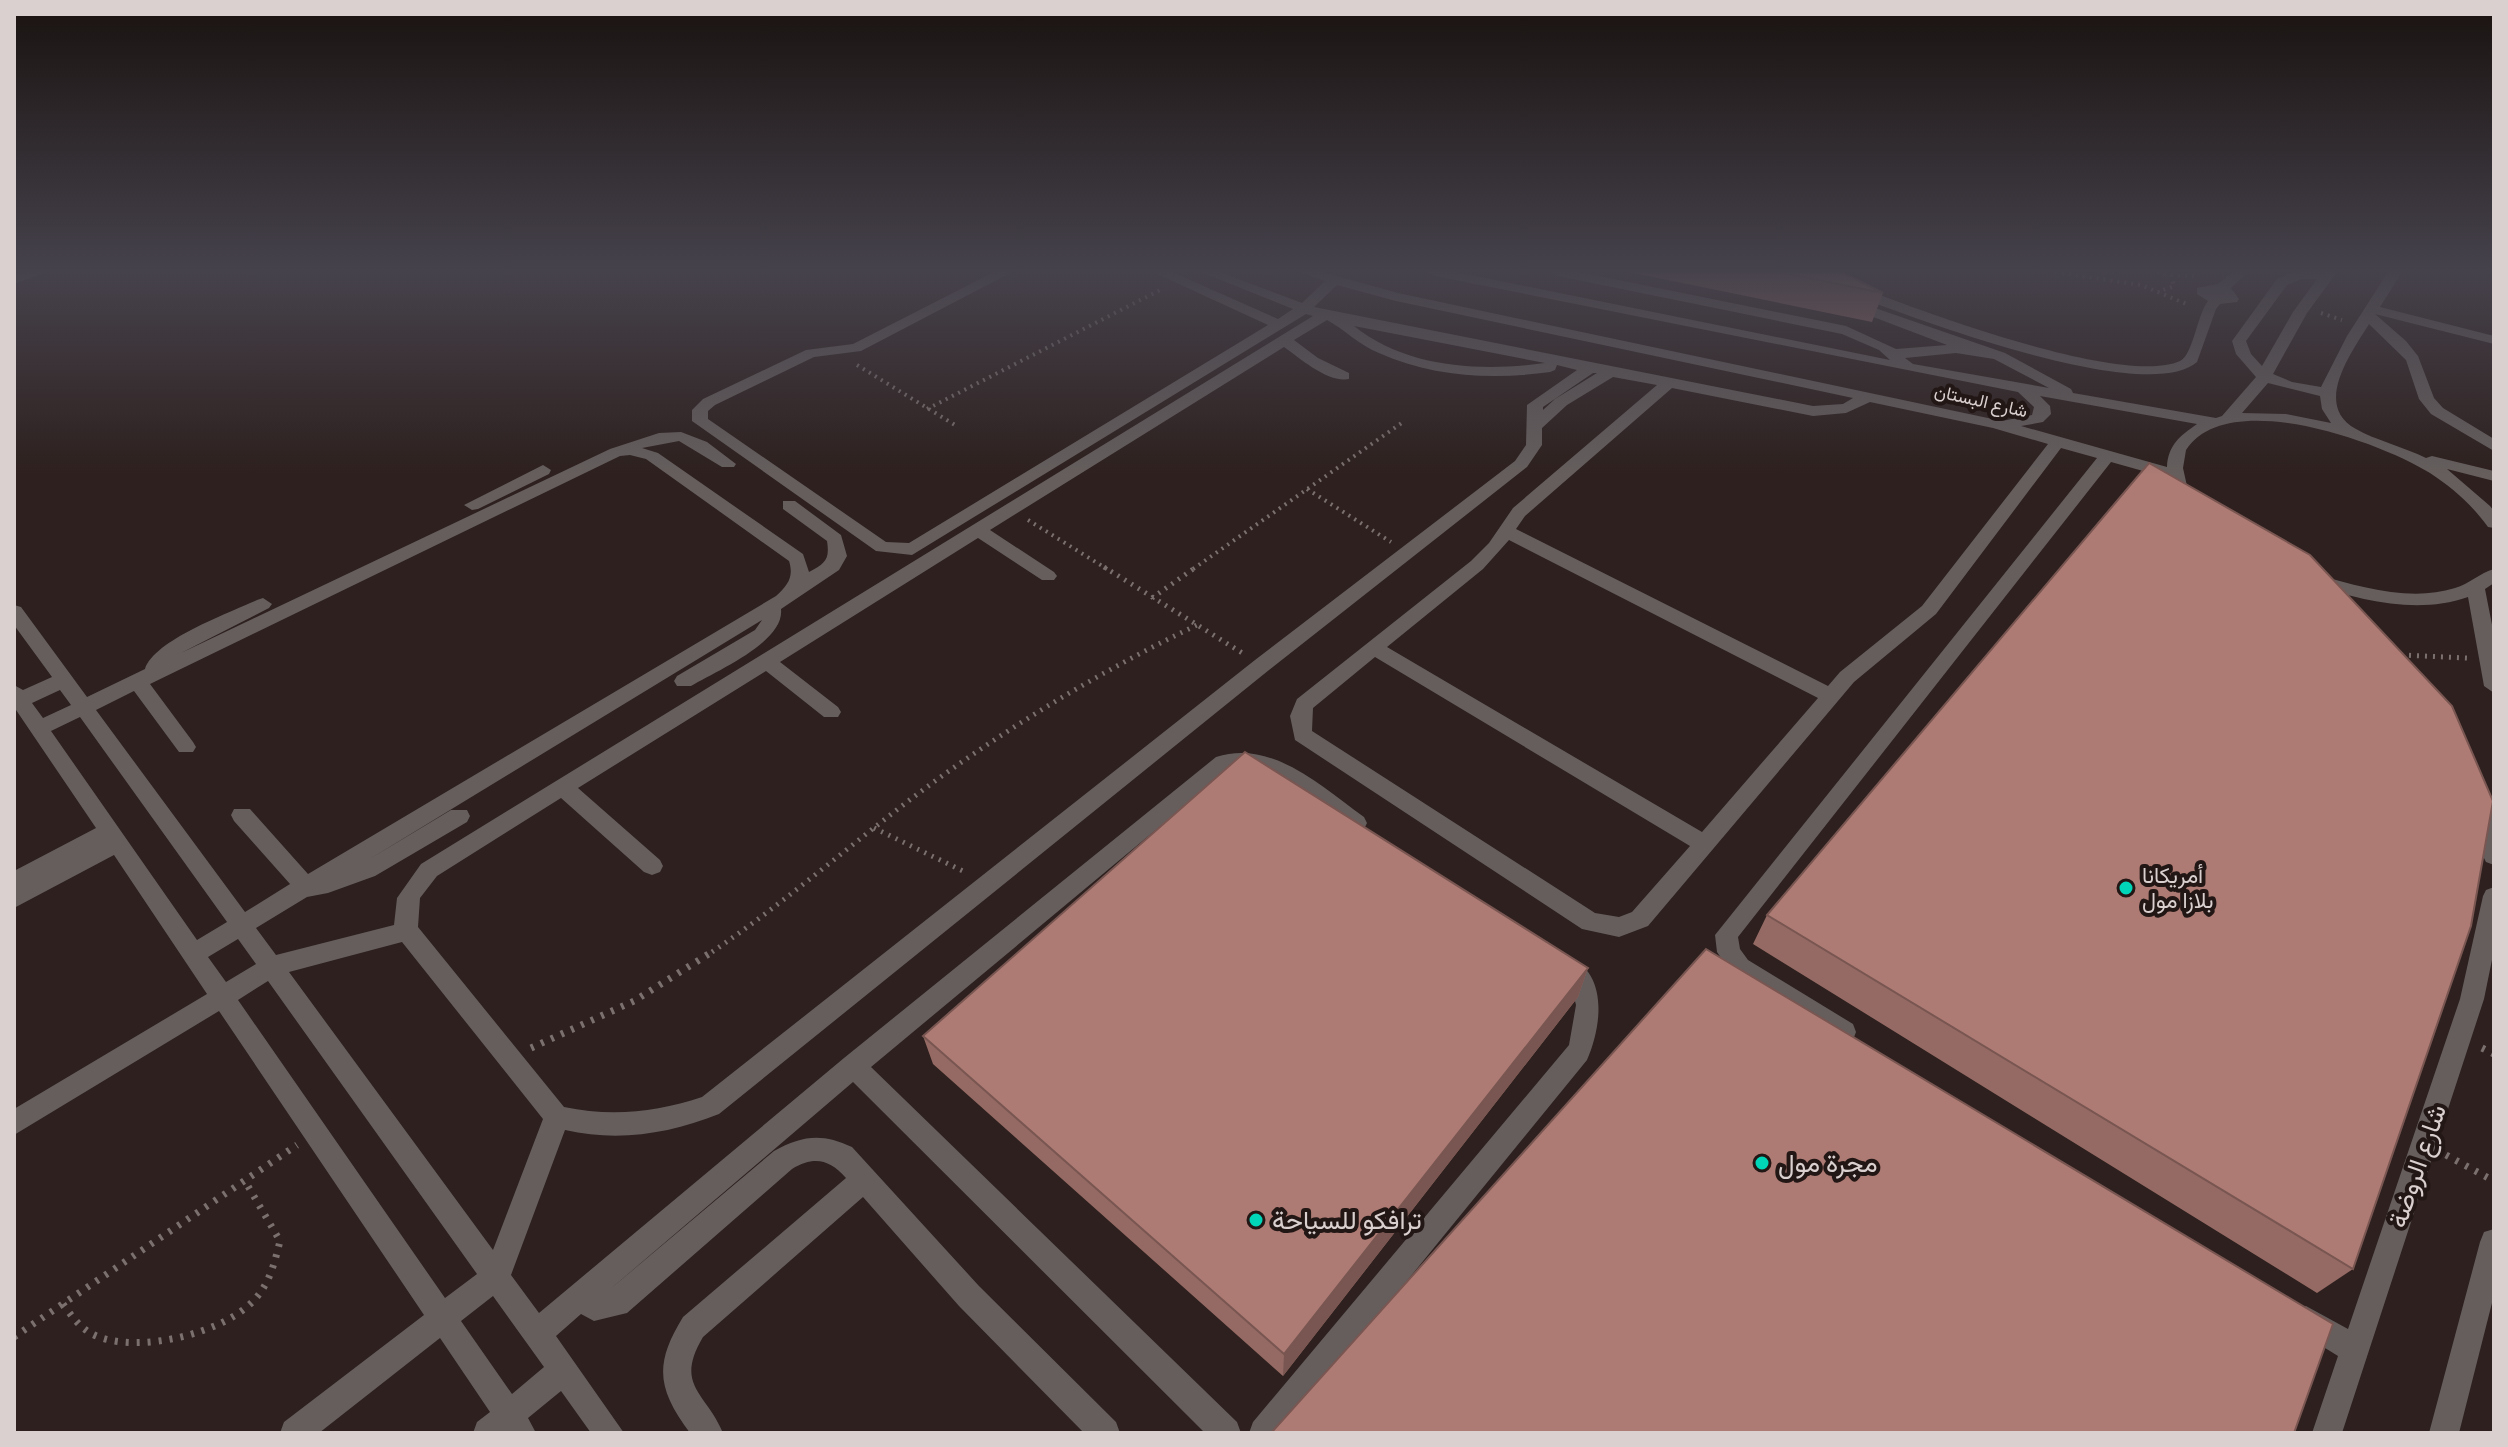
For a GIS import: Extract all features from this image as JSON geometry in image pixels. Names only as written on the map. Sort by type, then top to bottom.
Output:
[{"type":"street","points":[[873,340],[856,348],[803,355],[709,402],[700,410],[699,417],[703,424],[882,547],[902,551],[921,546],[1269,340]]},
{"type":"street","points":[[1271,340],[979,531],[429,870],[406,901],[403,917],[407,931],[557,1117],[591,1126],[630,1127],[670,1120],[710,1106],[1530,455],[1536,425],[1533,413],[1543,397],[1590,368]]},
{"type":"street","points":[[1223,374],[1274,340]]},
{"type":"street","points":[[1290,340],[1313,361],[1344,376]]},
{"type":"street","points":[[1365,340],[1420,362],[1493,372],[1567,364],[1590,340]]},
{"type":"street","points":[[1445,340],[1813,411],[1846,408],[1869,396]]},
{"type":"street","name":"شارع البستان","points":[[1594,340],[1996,424],[2175,475]]},
{"type":"street","name":"شارع البستان","points":[[1768,340],[2023,390],[2222,422],[2283,419],[2348,431],[2411,456]]},
{"type":"street","points":[[1869,340],[1894,354],[1908,368]]},
{"type":"street","points":[[1946,340],[2015,363],[2080,400]]},
{"type":"street","points":[[2000,340],[2135,371],[2172,369],[2195,358],[2200,340]]},
{"type":"street","points":[[2240,340],[2244,355],[2264,375],[2301,389],[2327,392]]},
{"type":"street","points":[[2187,499],[2175,475],[2176,452],[2182,443],[2222,422],[2249,398],[2284,340]]},
{"type":"street","points":[[2348,431],[2329,407],[2327,392],[2353,340]]},
{"type":"street","points":[[2395,340],[2413,359],[2427,399],[2437,411],[2494,446]]},
{"type":"street","points":[[1894,354],[1972,349]]},
{"type":"street","points":[[1536,425],[1568,397],[1612,371]]},
{"type":"street","points":[[1668,384],[1519,512],[1507,532],[1477,565],[1304,704],[1300,716],[1302,735],[1590,922],[1619,927],[1640,919],[1847,677],[1929,610],[2058,441]]},
{"type":"street","points":[[1996,424],[2025,422],[2043,414],[2042,406],[2023,390]]},
{"type":"street","points":[[40,728],[616,452],[655,438],[680,435],[689,437],[728,464]]},
{"type":"street","points":[[616,452],[630,450],[652,456],[797,558],[802,568],[794,590]]},
{"type":"street","points":[[1860,1042],[1740,967],[1729,952],[1726,935],[2108,455]]},
{"type":"street","points":[[2411,456],[2494,476]]},
{"type":"street","points":[[2411,456],[2453,481],[2494,523]]},
{"type":"street","points":[[472,505],[552,466],[593,462]]},
{"type":"street","points":[[195,953],[244,927],[833,566],[838,546],[835,539],[789,505]]},
{"type":"street","points":[[979,531],[1048,576]]},
{"type":"street","points":[[1507,532],[1831,696]]},
{"type":"street","points":[[2320,601],[2300,580],[2405,598],[2432,598],[2476,588],[2494,575]]},
{"type":"street","points":[[2476,588],[2494,686]]},
{"type":"street","points":[[144,679],[175,647],[263,604]]},
{"type":"street","points":[[684,681],[762,635],[771,625],[774,615],[771,606]]},
{"type":"street","points":[[14,611],[609,1433]]},
{"type":"street","points":[[1374,648],[1704,844]]},
{"type":"street","points":[[766,661],[831,712]]},
{"type":"street","points":[[66,679],[17,696],[443,1319],[506,1427],[563,1370]]},
{"type":"street","points":[[144,679],[186,747]]},
{"type":"street","points":[[537,1333],[853,1066],[1223,762],[1251,757],[1269,763],[1377,837]]},
{"type":"street","points":[[561,786],[652,866]]},
{"type":"street","points":[[2476,790],[2494,856]]},
{"type":"street","points":[[242,815],[307,888]]},
{"type":"street","points":[[307,888],[333,885],[362,875],[459,816]]},
{"type":"street","points":[[14,881],[113,837]]},
{"type":"street","points":[[14,899],[113,837]]},
{"type":"street","name":"شارع الروضة","points":[[2327,1433],[2472,999],[2494,896]]},
{"type":"street","points":[[14,1123],[273,966],[407,931]]},
{"type":"street","points":[[1264,1433],[1578,1052],[1589,1016],[1585,986],[1573,971],[1542,949]]},
{"type":"street","points":[[853,1066],[1226,1433]]},
{"type":"street","points":[[295,1433],[497,1276],[557,1117]]},
{"type":"street","points":[[582,1295],[594,1307],[617,1303],[796,1152],[822,1147],[834,1150],[1092,1428]]},
{"type":"street","points":[[708,1433],[681,1397],[676,1383],[675,1367],[685,1339],[693,1327],[864,1179]]},
{"type":"street","points":[[2444,1433],[2494,1242]]},
{"type":"street","points":[[2288,1309],[2355,1350]]},
{"type":"path","points":[[927,409],[1063,340]]},
{"type":"path","points":[[836,352],[955,425]]},
{"type":"path","points":[[1152,598],[1403,422]]},
{"type":"path","points":[[1307,489],[1409,553]]},
{"type":"path","points":[[1011,510],[1262,665]]},
{"type":"path","points":[[508,1056],[582,1030],[647,998],[815,878],[974,751],[1092,676],[1197,625]]},
{"type":"path","points":[[2396,654],[2488,660]]},
{"type":"path","points":[[874,828],[991,884]]},
{"type":"path","points":[[14,1337],[315,1133]]},
{"type":"path","points":[[2424,1144],[2494,1181]]},
{"type":"path","points":[[63,1304],[83,1329],[116,1342],[160,1342],[208,1328],[249,1306],[272,1272],[280,1241],[244,1181]]},
{"type":"building","name":"أمريكانا بلازا مول","points":[[2149,463],[2310,555],[2452,706],[2493,801],[2471,926],[2353,1269],[1767,915]]},
{"type":"building","name":"ترافكو للسياحة","points":[[1245,752],[1588,968],[1284,1354],[923,1036]]},
{"type":"building","name":"مجرة مول","points":[[1706,949],[2333,1324],[2294,1433],[1271,1433]]},
{"type":"place","name":"أمريكانا بلازا مول","points":[[2126,888]]},
{"type":"place","name":"مجرة مول","points":[[1762,1163]]},
{"type":"place","name":"ترافكو للسياحة","points":[[1256,1220]]}]
